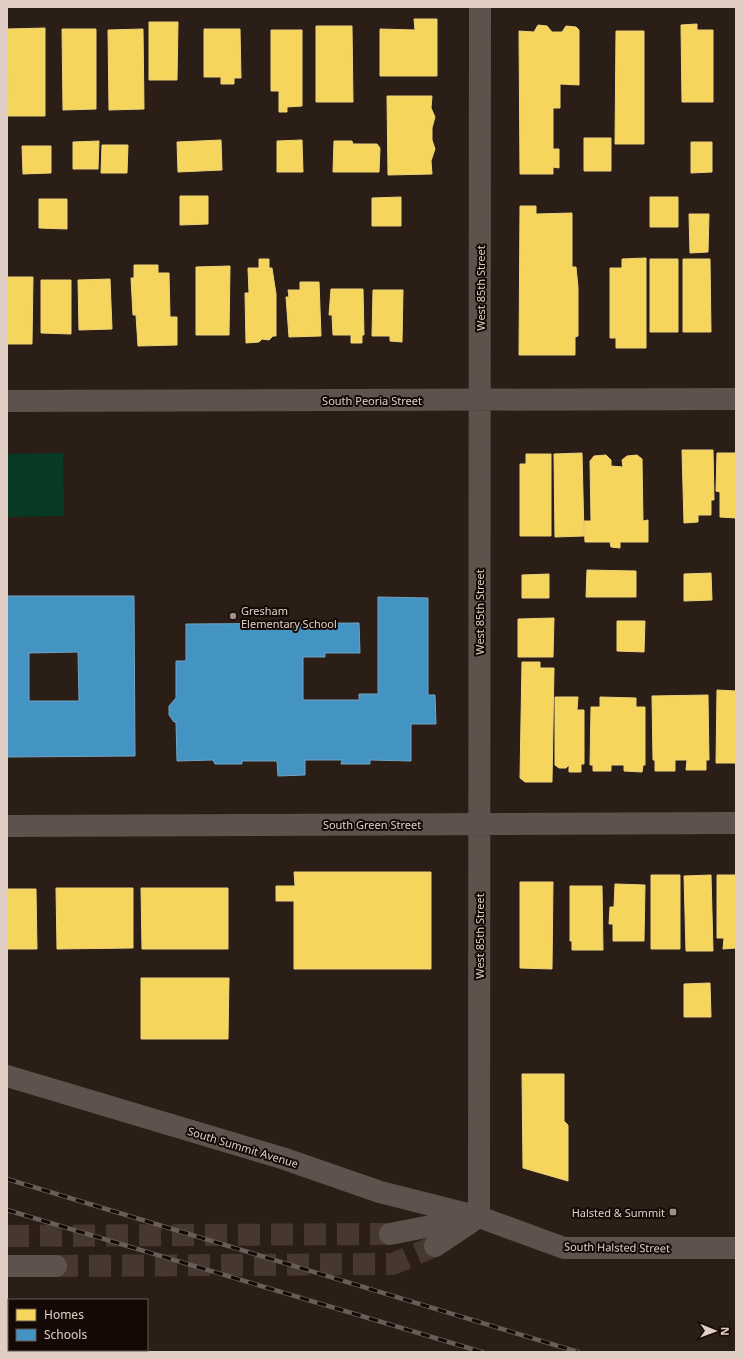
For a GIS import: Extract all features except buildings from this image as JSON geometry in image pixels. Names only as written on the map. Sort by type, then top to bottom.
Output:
[{"type":"street","name":"West 85th Street","points":[[479,1217],[480,7]]},
{"type":"street","name":"South Peoria Street","points":[[7,402],[736,399]]},
{"type":"street","name":"South Green Street","points":[[7,826],[736,823]]},
{"type":"street","name":"South Summit Avenue","points":[[7,1076],[282,1158],[380,1192],[479,1217]]},
{"type":"street","points":[[390,1234],[479,1217]]},
{"type":"street","points":[[435,1246],[479,1217]]},
{"type":"street","name":"South Halsted Street","points":[[479,1217],[564,1248],[736,1248]]},
{"type":"street","points":[[7,1266],[56,1266]]},
{"type":"green space","points":[[63,453],[64,516],[7,517],[7,454]]},
{"type":"tunnel","points":[[7,1236],[390,1234]]},
{"type":"tunnel","points":[[56,1266],[393,1264],[435,1246]]},
{"type":"railway","points":[[7,1179],[578,1352]]},
{"type":"railway","points":[[7,1210],[482,1352]]},
{"type":"place","name":"Gresham Elementary School","points":[[233,616]]},
{"type":"place","name":"Halsted & Summit","points":[[673,1212]]}]
